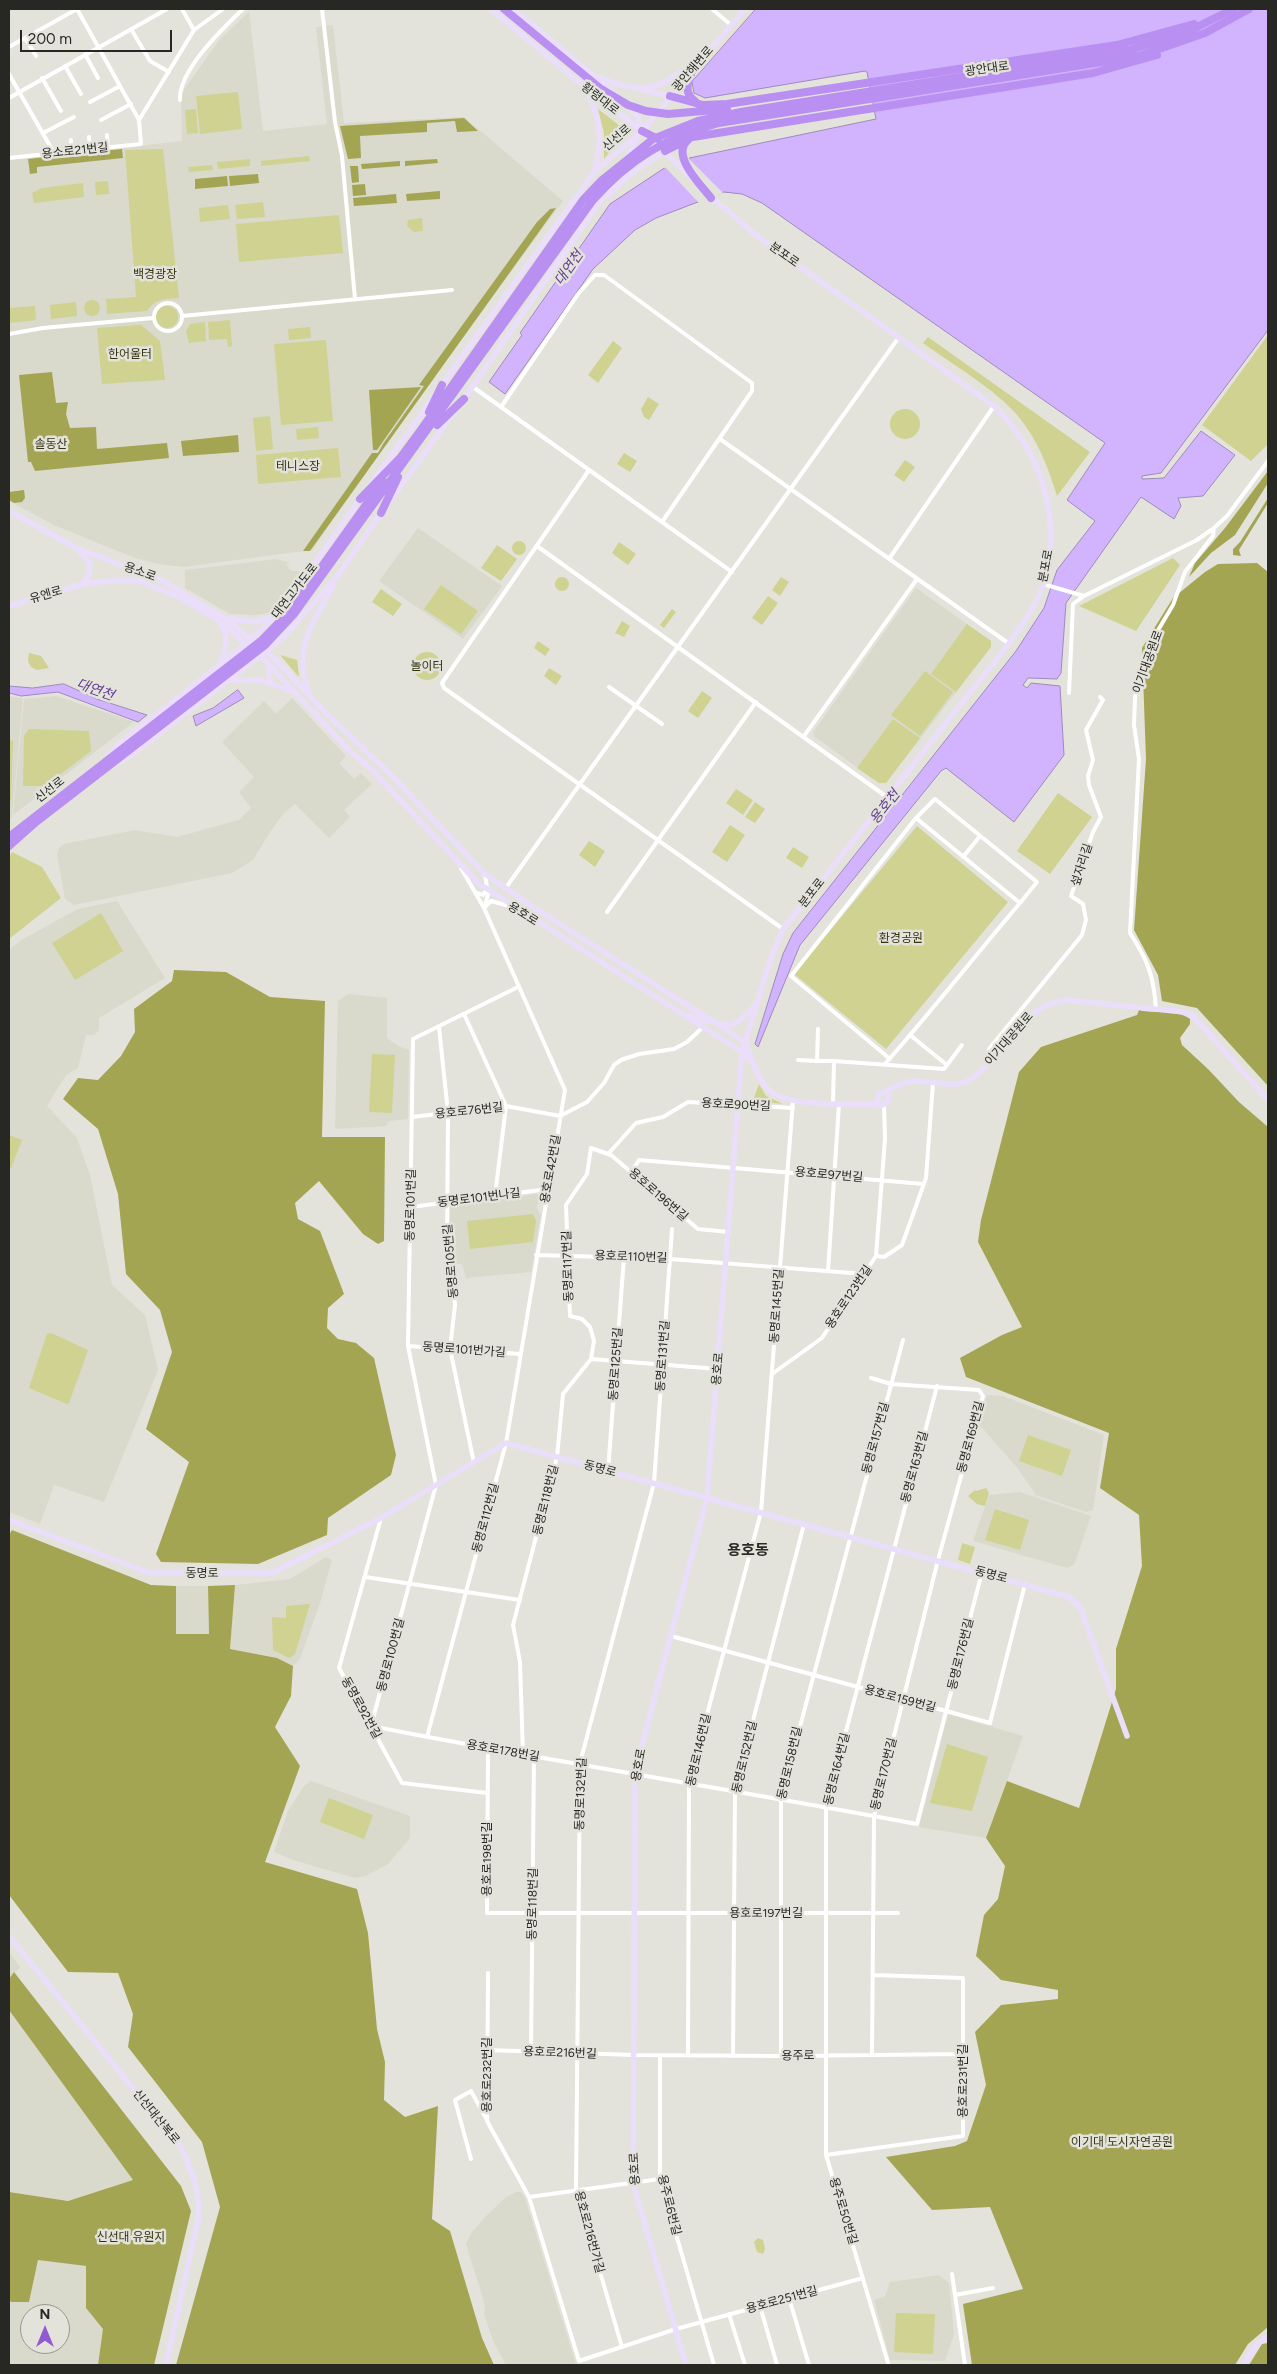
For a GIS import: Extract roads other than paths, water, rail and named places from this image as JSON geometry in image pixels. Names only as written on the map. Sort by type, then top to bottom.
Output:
[{"type":"highway","points":[[504,9],[614,98],[646,112],[679,114],[736,107],[769,107]]},
{"type":"highway","name":"광안대로","points":[[719,120],[1116,60],[1153,52],[1205,33],[1250,9]]},
{"type":"highway","points":[[670,96],[700,104],[729,104],[1117,45],[1172,32],[1230,11]]},
{"type":"highway","name":"광안대로","points":[[719,120],[769,107],[1114,54],[1170,39],[1230,11]]},
{"type":"highway","points":[[664,152],[688,140],[734,130],[1111,69],[1165,53],[1205,33]]},
{"type":"highway","points":[[694,67],[686,91],[692,100],[700,104]]},
{"type":"highway","points":[[729,104],[740,115],[739,122],[734,130]]},
{"type":"highway","points":[[365,504],[420,436],[550,253],[583,200],[602,180],[653,139],[676,129],[719,120]]},
{"type":"highway","points":[[642,131],[660,140],[698,137]]},
{"type":"highway","points":[[688,140],[682,147],[678,159],[711,198]]},
{"type":"highway","points":[[420,436],[442,385]]},
{"type":"highway","points":[[420,436],[464,399]]},
{"type":"highway","points":[[380,513],[403,459]]},
{"type":"highway","name":"대연고가도로","points":[[107,764],[261,641],[290,611],[365,504],[403,459]]},
{"type":"highway","points":[[9,846],[107,764]]},
{"type":"highway","name":"신선로","points":[[9,837],[107,764]]},
{"type":"main road","name":"황령대로","points":[[491,9],[582,85],[642,131]]},
{"type":"main road","name":"황령대로","points":[[514,9],[612,91],[638,116],[642,131]]},
{"type":"main road","name":"광안해변로","points":[[642,131],[694,67],[745,9]]},
{"type":"main road","points":[[635,88],[659,86],[672,80],[711,48]]},
{"type":"main road","points":[[593,74],[622,86],[670,96]]},
{"type":"main road","points":[[582,85],[594,103],[599,127],[599,156],[594,172]]},
{"type":"main road","points":[[604,102],[614,102],[616,100],[612,91]]},
{"type":"main road","points":[[642,131],[664,152],[678,159]]},
{"type":"main road","name":"신선로","points":[[107,764],[119,744],[218,667],[282,610],[365,504],[442,385],[594,172],[642,131]]},
{"type":"main road","name":"신선로","points":[[339,574],[380,513],[473,387],[612,185],[642,131]]},
{"type":"main road","points":[[597,206],[629,175],[664,152]]},
{"type":"main road","name":"분포로","points":[[711,198],[756,235],[994,406],[1022,439],[1046,491],[1051,524],[1046,585],[1031,611],[1008,643],[783,929],[770,961],[742,1052]]},
{"type":"main road","name":"용소로","points":[[9,511],[74,546],[163,581],[225,618],[265,650]]},
{"type":"main road","points":[[74,546],[90,563],[89,574],[83,584]]},
{"type":"main road","points":[[107,764],[129,757],[228,681],[300,621],[339,574]]},
{"type":"main road","points":[[310,695],[302,668],[303,647],[308,632],[339,574]]},
{"type":"main road","name":"유엔로","points":[[9,606],[83,584],[109,581],[140,581],[157,586]]},
{"type":"main road","name":"용소로","points":[[157,586],[217,619],[259,654]]},
{"type":"main road","points":[[225,618],[240,622],[255,622],[272,617],[282,610]]},
{"type":"main road","points":[[217,619],[225,630],[226,640],[223,658],[218,667]]},
{"type":"main road","name":"용호로","points":[[265,650],[393,777],[485,874],[505,889],[745,1042]]},
{"type":"main road","name":"용호로","points":[[259,654],[347,748],[373,771],[458,862],[487,889],[742,1052],[707,1498],[635,1772],[633,2183],[686,2365]]},
{"type":"main road","points":[[269,664],[270,683]]},
{"type":"main road","points":[[228,681],[246,678],[270,683],[289,690],[301,699]]},
{"type":"main road","points":[[373,771],[371,766],[373,764],[393,777]]},
{"type":"main road","points":[[400,800],[416,810],[419,808],[418,803]]},
{"type":"main road","name":"이기대공원로","points":[[858,1103],[877,1097],[879,1094],[904,1083],[915,1081],[957,1083],[969,1080],[988,1064],[1035,1010],[1049,1002],[1066,1000],[1184,1012],[1193,1016],[1268,1100]]},
{"type":"main road","points":[[717,1023],[732,1024],[741,1021],[757,1003]]},
{"type":"main road","points":[[683,1014],[707,1021],[709,1018]]},
{"type":"main road","name":"이기대공원로","points":[[745,1042],[768,1089],[775,1095],[793,1100],[882,1105]]},
{"type":"main road","name":"이기대공원로","points":[[742,1052],[756,1066]]},
{"type":"main road","points":[[877,1097],[882,1105],[888,1103],[895,1088]]},
{"type":"main road","points":[[884,1093],[889,1098]]},
{"type":"main road","name":"동명로","points":[[9,1520],[150,1573],[272,1573],[381,1518],[506,1443],[1069,1597],[1080,1608],[1127,1736]]},
{"type":"main road","name":"신선대산복로","points":[[9,1936],[180,2146],[195,2177],[199,2194],[199,2215],[166,2365]]},
{"type":"main road","points":[[1243,2365],[1252,2350],[1261,2340],[1268,2337]]},
{"type":"street","points":[[9,47],[77,9],[139,120]]},
{"type":"street","points":[[9,98],[167,9]]},
{"type":"street","points":[[182,9],[194,30]]},
{"type":"street","points":[[139,120],[194,30],[223,9]]},
{"type":"street","points":[[180,100],[180,91],[196,60],[213,38],[243,9]]},
{"type":"street","points":[[322,9],[335,122],[342,156],[355,299]]},
{"type":"street","points":[[712,9],[731,25]]},
{"type":"street","points":[[131,29],[150,62],[169,72]]},
{"type":"street","points":[[25,38],[36,56]]},
{"type":"street","points":[[85,54],[98,78]]},
{"type":"street","points":[[65,66],[81,94]]},
{"type":"street","points":[[9,74],[54,153]]},
{"type":"street","points":[[42,78],[61,111]]},
{"type":"street","points":[[90,102],[120,86]]},
{"type":"street","points":[[100,120],[131,104]]},
{"type":"street","points":[[43,133],[74,117]]},
{"type":"street","name":"용소로21번길","points":[[9,158],[141,144],[139,120]]},
{"type":"street","points":[[106,135],[108,147]]},
{"type":"street","points":[[89,137],[90,149]]},
{"type":"street","points":[[71,140],[72,151]]},
{"type":"street","points":[[501,407],[578,294],[595,276],[604,275],[749,379],[752,391],[662,522]]},
{"type":"street","points":[[182,316],[452,290]]},
{"type":"street","points":[[168,303],[176,305],[182,316],[179,327],[169,332],[158,328],[153,318],[156,309],[168,303]]},
{"type":"street","points":[[9,334],[43,328],[153,318]]},
{"type":"street","points":[[505,889],[899,337]]},
{"type":"street","points":[[473,387],[732,572]]},
{"type":"street","points":[[889,559],[994,406]]},
{"type":"street","points":[[720,439],[1008,643]]},
{"type":"street","name":"이기대공원로","points":[[1156,1010],[1154,981],[1144,956],[1130,933],[1139,759],[1134,725],[1135,697],[1154,637],[1173,605],[1185,572],[1213,536],[1214,528],[1227,516],[1268,461]]},
{"type":"street","points":[[590,470],[442,683],[444,688],[783,929]]},
{"type":"street","points":[[1069,693],[1073,604],[1084,596],[1197,540],[1214,528]]},
{"type":"street","points":[[537,546],[887,797]]},
{"type":"street","points":[[804,736],[917,579]]},
{"type":"street","points":[[1046,585],[1084,596]]},
{"type":"street","points":[[609,687],[662,724]]},
{"type":"street","name":"섶자리길","points":[[988,1064],[989,1048],[1082,935],[1086,920],[1083,904],[1071,896],[1093,832],[1101,817],[1089,785],[1088,776],[1092,760],[1086,730],[1100,709],[1103,700],[1100,697]]},
{"type":"street","points":[[607,912],[756,702]]},
{"type":"street","points":[[884,1065],[890,1059],[910,1036],[1037,882],[935,799],[916,818],[791,976],[890,1059]]},
{"type":"street","points":[[916,818],[1020,903]]},
{"type":"street","points":[[964,857],[980,836]]},
{"type":"street","name":"용호로42번길","points":[[458,862],[484,907],[564,1090],[506,1443]]},
{"type":"street","points":[[484,907],[487,889],[485,874]]},
{"type":"street","points":[[473,890],[483,895],[487,889]]},
{"type":"street","points":[[484,907],[491,901],[513,907]]},
{"type":"street","name":"동명로101번길","points":[[436,1485],[408,1346],[413,1039],[518,987]]},
{"type":"street","points":[[464,1014],[506,1106],[495,1196]]},
{"type":"street","name":"동명로105번길","points":[[439,1027],[448,1113],[447,1242],[455,1305],[450,1349],[474,1463]]},
{"type":"street","points":[[560,1116],[587,1102],[604,1083],[614,1065],[620,1060],[639,1054],[661,1053],[674,1049],[687,1042],[703,1027]]},
{"type":"street","points":[[817,1061],[818,1029]]},
{"type":"street","points":[[910,1036],[947,1065]]},
{"type":"street","points":[[798,1060],[944,1068],[962,1045]]},
{"type":"street","points":[[828,1271],[834,1176],[836,1103],[834,1061]]},
{"type":"street","points":[[876,1256],[884,1257],[902,1245],[924,1184],[933,1083]]},
{"type":"street","name":"동명로145번길","points":[[761,1512],[793,1100]]},
{"type":"street","name":"용호로90번길","points":[[608,1154],[636,1123],[663,1117],[688,1102],[793,1108]]},
{"type":"street","name":"용호로123번길","points":[[772,1374],[822,1338],[876,1256],[884,1140],[882,1105]]},
{"type":"street","name":"용호로76번길","points":[[412,1117],[506,1106],[560,1116]]},
{"type":"street","name":"용호로196번길","points":[[591,1148],[608,1154],[632,1172],[698,1229],[729,1232]]},
{"type":"street","name":"동명로117번길","points":[[591,1148],[587,1174],[566,1205],[570,1316],[582,1320],[590,1327],[594,1341],[591,1359]]},
{"type":"street","points":[[632,1172],[639,1160],[734,1167]]},
{"type":"street","name":"용호로97번길","points":[[734,1167],[924,1184]]},
{"type":"street","name":"동명로101번나길","points":[[411,1207],[548,1189]]},
{"type":"street","name":"동명로131번길","points":[[654,1483],[672,1229]]},
{"type":"street","name":"용호로110번길","points":[[536,1255],[624,1256],[865,1274]]},
{"type":"street","name":"동명로125번길","points":[[608,1471],[624,1256]]},
{"type":"street","name":"동명로157번길","points":[[850,1536],[903,1340]]},
{"type":"street","name":"동명로101번가길","points":[[408,1346],[520,1354]]},
{"type":"street","points":[[557,1457],[563,1394],[591,1359],[718,1369]]},
{"type":"street","name":"동명로169번길","points":[[871,1378],[891,1384],[979,1390],[983,1396],[938,1560]]},
{"type":"street","name":"동명로163번길","points":[[894,1548],[936,1386]]},
{"type":"street","name":"동명로112번길","points":[[427,1737],[506,1443]]},
{"type":"street","name":"동명로118번길","points":[[523,1754],[520,1662],[513,1626],[557,1457]]},
{"type":"street","name":"동명로132번길","points":[[578,2054],[580,1764],[654,1483]]},
{"type":"street","name":"동명로100번길","points":[[372,1726],[436,1485]]},
{"type":"street","name":"동명로146번길","points":[[688,2055],[689,1782],[761,1512]]},
{"type":"street","name":"동명로92번길","points":[[381,1518],[339,1668],[402,1783],[487,1793]]},
{"type":"street","name":"동명로152번길","points":[[733,2056],[735,1790],[804,1524]]},
{"type":"street","name":"동명로158번길","points":[[781,2056],[780,1798],[850,1536]]},
{"type":"street","name":"동명로164번길","points":[[825,2056],[826,1807],[894,1548]]},
{"type":"street","name":"동명로170번길","points":[[872,2054],[874,1816],[938,1560]]},
{"type":"street","name":"동명로176번길","points":[[918,1824],[982,1572]]},
{"type":"street","points":[[365,1577],[520,1600]]},
{"type":"street","name":"용호로159번길","points":[[671,1636],[990,1723],[1025,1584]]},
{"type":"street","name":"용호로178번길","points":[[372,1726],[488,1749],[635,1772],[918,1824]]},
{"type":"street","name":"용호로198번길","points":[[488,1749],[487,1913],[634,1913]]},
{"type":"street","name":"동명로118번길","points":[[531,2052],[534,1756]]},
{"type":"street","name":"용호로197번길","points":[[634,1913],[898,1913]]},
{"type":"street","name":"용호로232번길","points":[[488,1974],[487,2121],[529,2196],[579,2361]]},
{"type":"street","name":"용호로231번길","points":[[826,2155],[963,2136],[963,1978],[873,1975]]},
{"type":"street","name":"용호로216번길","points":[[487,2050],[634,2055]]},
{"type":"street","name":"용호로216번가길","points":[[578,2054],[576,2190],[622,2347]]},
{"type":"street","name":"용주로","points":[[634,2055],[825,2056],[963,2054]]},
{"type":"street","name":"용주로6번길","points":[[660,2055],[660,2179],[702,2322]]},
{"type":"street","name":"용주로50번길","points":[[825,2056],[826,2155],[887,2364]]},
{"type":"street","points":[[471,2159],[455,2100],[471,2091],[487,2121]]},
{"type":"street","points":[[529,2196],[660,2179]]},
{"type":"street","points":[[952,2274],[965,2365]]},
{"type":"street","name":"용호로251번길","points":[[579,2361],[676,2329],[862,2278]]},
{"type":"street","points":[[956,2295],[993,2288]]},
{"type":"street","points":[[789,2298],[809,2365]]},
{"type":"street","points":[[760,2306],[777,2365]]},
{"type":"street","points":[[729,2314],[745,2365]]},
{"type":"street","points":[[702,2322],[714,2365]]},
{"type":"street","points":[[887,2364],[893,2365]]},
{"type":"water","name":"대연천","points":[[756,9],[1268,9],[1268,330],[1161,473],[1142,476],[1142,479],[1164,478],[1201,431],[1235,455],[1203,496],[1178,498],[1181,506],[1174,519],[1141,497],[1066,603],[1061,673],[1057,679],[1028,678],[1023,685],[1027,688],[1031,683],[1060,686],[1064,755],[1014,822],[946,768],[941,771],[800,945],[758,1047],[755,1044],[783,954],[793,933],[1016,651],[1044,608],[1057,570],[1095,521],[1067,500],[1105,443],[762,203],[742,194],[724,192],[656,218],[635,230],[593,269],[505,394],[489,382],[522,335],[520,333],[610,204],[675,161],[876,119],[867,72],[865,71],[705,98],[694,93],[692,82]]},
{"type":"water","points":[[64,684],[97,699],[147,715],[138,722],[58,692],[21,696],[9,693],[9,686],[32,688]]},
{"type":"water","points":[[238,690],[244,698],[196,726],[193,716],[213,708]]},
{"type":"district","name":"용호동","points":[[748,1551]]},
{"type":"park label","name":"백경광장","points":[[155,274]]},
{"type":"park label","name":"한어울터","points":[[130,354]]},
{"type":"park label","name":"솔동산","points":[[51,444]]},
{"type":"park label","name":"테니스장","points":[[298,466]]},
{"type":"park label","name":"놀이터","points":[[427,666]]},
{"type":"park label","name":"환경공원","points":[[901,938]]},
{"type":"park label","name":"이기대 도시자연공원","points":[[1122,2142]]},
{"type":"park label","name":"신선대 유원지","points":[[131,2237]]},
{"type":"water label","name":"용호천","points":[[885,807]]}]
